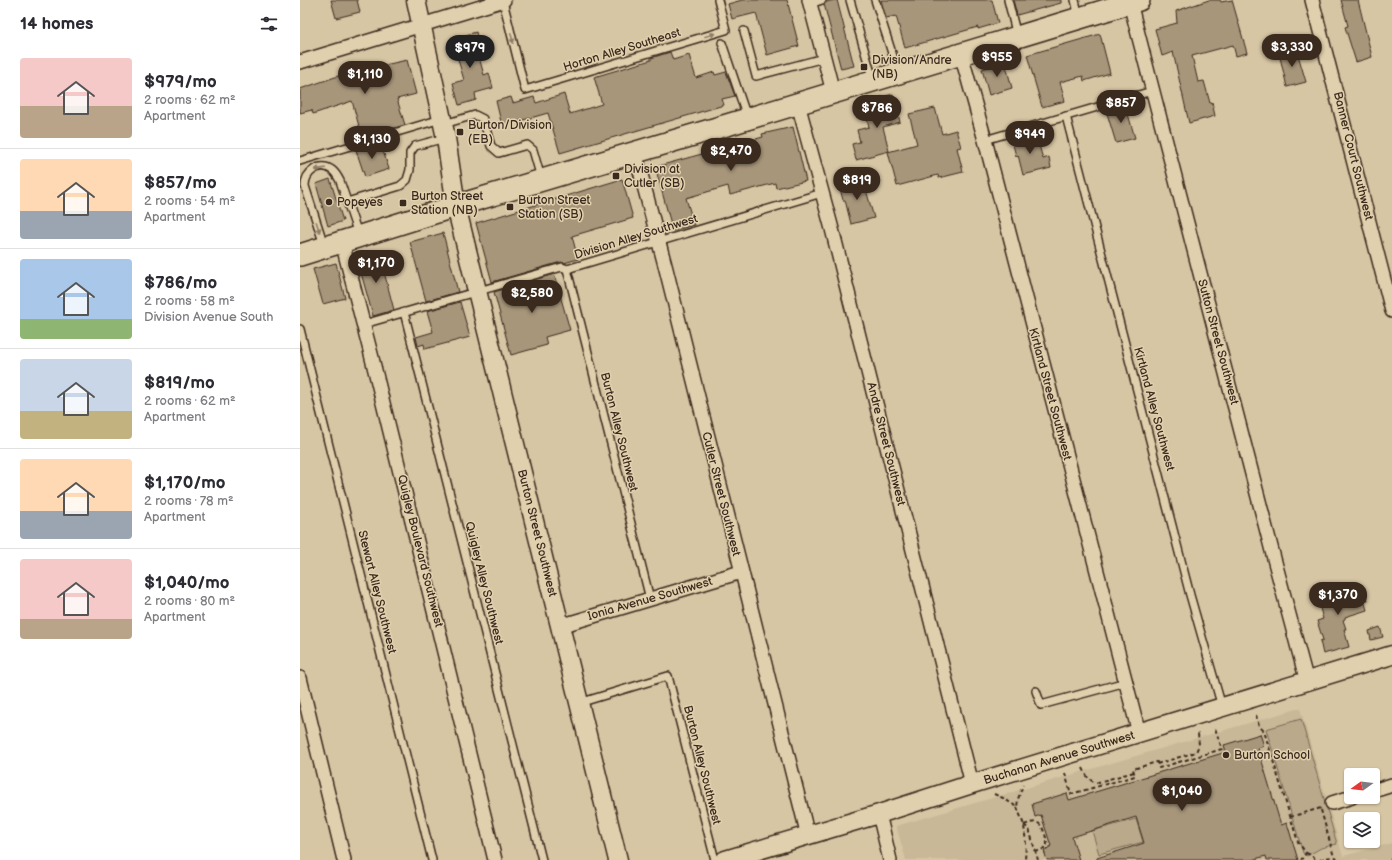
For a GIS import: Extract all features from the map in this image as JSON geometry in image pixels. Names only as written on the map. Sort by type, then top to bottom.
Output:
[{"type":"main road","name":"Burton Street Southwest","points":[[416,0],[443,127],[456,206],[618,860]]},
{"type":"main road","points":[[300,255],[456,206],[961,54],[1017,36],[1077,9],[1135,1]]},
{"type":"main road","name":"Buchanan Avenue Southwest","points":[[725,860],[808,836],[1392,655]]},
{"type":"street","points":[[300,62],[504,0]]},
{"type":"street","name":"Banner Court Southwest","points":[[1312,0],[1392,311]]},
{"type":"street","points":[[814,1],[824,58],[833,92]]},
{"type":"street","name":"Sutton Street Southwest","points":[[1135,1],[1152,91],[1307,682]]},
{"type":"street","name":"Kirtland Street Southwest","points":[[961,54],[985,140],[1139,733]]},
{"type":"street","name":"Andre Street Southwest","points":[[798,104],[972,784]]},
{"type":"street","name":"Cutler Street Southwest","points":[[635,152],[808,836]]},
{"type":"street","name":"Quigley Boulevard Southwest","points":[[342,242],[364,324],[495,860]]},
{"type":"street","name":"Ionia Avenue Southwest","points":[[560,626],[741,572]]},
{"type":"street","points":[[300,678],[344,860]]},
{"type":"street","points":[[1380,789],[1392,785]]},
{"type":"street","points":[[1327,808],[1344,801]]},
{"type":"street","points":[[879,814],[890,860]]},
{"type":"lane","name":"Horton Alley Southeast","points":[[504,0],[525,90],[726,30],[718,0]]},
{"type":"lane","points":[[850,0],[873,80]]},
{"type":"lane","points":[[875,0],[898,72]]},
{"type":"lane","points":[[1008,0],[1017,36]]},
{"type":"lane","points":[[744,31],[756,76],[824,58]]},
{"type":"lane","points":[[722,42],[747,119]]},
{"type":"lane","points":[[985,140],[1152,91]]},
{"type":"lane","points":[[300,161],[443,127],[475,115],[483,119],[490,146],[499,153],[527,145],[533,150],[542,180]]},
{"type":"lane","name":"Kirtland Alley Southwest","points":[[1066,116],[1190,595],[1222,708]]},
{"type":"lane","points":[[347,202],[400,186],[407,180],[410,170],[410,153],[415,146],[443,127]]},
{"type":"lane","points":[[321,167],[331,169],[340,181],[347,202],[342,242],[305,186],[305,180],[308,173],[314,169],[321,167]]},
{"type":"lane","name":"Division Alley Southwest","points":[[364,324],[562,267],[567,269],[822,193]]},
{"type":"lane","name":"Burton Alley Southwest","points":[[567,269],[650,599]]},
{"type":"lane","name":"Quigley Alley Southwest","points":[[404,312],[542,860]]},
{"type":"lane","name":"Stewart Alley Southwest","points":[[300,329],[432,860]]},
{"type":"lane","name":"Burton Alley Southwest","points":[[579,702],[668,676],[715,860]]},
{"type":"lane","points":[[1036,691],[1041,705],[1126,682]]},
{"type":"path","points":[[1256,715],[1259,726],[1264,731],[1298,842],[1306,853],[1311,855],[1316,860]]},
{"type":"path","points":[[1157,764],[1159,768],[1222,749],[1216,728]]},
{"type":"path","points":[[1065,773],[1071,794],[1135,776],[1132,769],[1157,762],[1157,764],[1196,752],[1199,742],[1198,733]]},
{"type":"path","points":[[1082,768],[1088,778],[1095,783],[1134,772]]},
{"type":"path","points":[[1023,786],[1018,799],[1017,807],[1024,825],[1026,844],[1025,860]]},
{"type":"path","points":[[994,794],[1017,807]]},
{"type":"path","points":[[1290,817],[1327,808]]},
{"type":"path","points":[[1323,816],[1327,808]]},
{"type":"path","points":[[1024,825],[1036,822],[1043,828],[1047,845],[1043,849],[1036,852]]},
{"type":"path","points":[[1024,825],[1029,829],[1037,860]]},
{"type":"path","points":[[1326,826],[1334,857]]},
{"type":"path","points":[[1301,860],[1306,853]]},
{"type":"path","points":[[1320,860],[1329,857],[1334,857],[1339,860]]},
{"type":"shaded area","name":"Burton School","points":[[1300,708],[1343,856],[1373,848],[1380,848],[1380,846],[1392,843],[1392,860],[906,860],[896,826]]},
{"type":"shaded area","points":[[1301,719],[1337,844],[1321,848],[1307,856],[1303,853],[1266,729]]},
{"type":"shaded area","points":[[1136,819],[1143,842],[1099,854],[1092,831]]},
{"type":"building","points":[[331,0],[357,0],[360,12],[336,18]]},
{"type":"building","points":[[742,0],[787,0],[799,46],[767,55],[756,13],[732,19],[728,4]]},
{"type":"building","points":[[837,0],[854,66],[841,69],[824,4]]},
{"type":"building","points":[[881,0],[992,0],[998,23],[978,29],[978,27],[905,48],[896,16],[886,18]]},
{"type":"building","points":[[1013,0],[1061,0],[1061,3],[1017,15]]},
{"type":"building","points":[[1209,0],[1220,0],[1221,2],[1232,0],[1247,53],[1236,56],[1233,45],[1192,56],[1198,82],[1204,81],[1210,103],[1212,102],[1215,116],[1189,123],[1173,52],[1162,56],[1155,29],[1177,23],[1176,11]]},
{"type":"building","points":[[1341,0],[1358,0],[1372,57],[1356,62],[1345,27],[1348,26]]},
{"type":"building","points":[[476,32],[480,49],[477,50],[484,75],[489,73],[493,88],[475,93],[476,100],[459,105],[453,83],[464,80],[452,39]]},
{"type":"building","points":[[1100,34],[1110,73],[1084,81],[1083,76],[1060,82],[1065,101],[1042,107],[1027,55]]},
{"type":"building","points":[[1296,48],[1306,82],[1287,87],[1279,53]]},
{"type":"building","points":[[670,52],[673,60],[689,55],[696,78],[714,72],[715,75],[726,72],[735,96],[722,99],[724,105],[560,153],[548,113],[502,126],[496,101],[511,97],[513,103],[534,97],[536,103],[564,94],[570,114],[602,104],[594,77],[651,60],[651,58]]},
{"type":"building","points":[[407,60],[416,94],[397,99],[405,125],[362,137],[352,101],[313,114],[312,110],[300,113],[300,89],[347,73],[346,70],[361,66],[362,70]]},
{"type":"building","points":[[1005,62],[1012,88],[989,95],[982,69]]},
{"type":"building","points":[[893,94],[900,122],[883,127],[889,151],[856,160],[852,144],[860,142],[857,130],[869,127],[866,115],[878,111],[874,99]]},
{"type":"building","points":[[1125,104],[1135,138],[1116,143],[1106,110]]},
{"type":"building","points":[[935,108],[942,134],[956,130],[961,147],[957,148],[963,172],[939,178],[938,175],[897,186],[888,152],[917,144],[909,114]]},
{"type":"building","points":[[793,127],[806,181],[776,188],[775,183],[730,195],[728,186],[686,198],[694,225],[673,231],[655,167],[763,137],[762,134]]},
{"type":"building","points":[[1036,135],[1043,159],[1049,157],[1051,168],[1023,175],[1018,155],[1016,156],[1012,141]]},
{"type":"building","points":[[380,142],[389,169],[365,177],[356,150]]},
{"type":"building","name":"Popeyes","points":[[330,179],[343,221],[328,226],[316,184]]},
{"type":"building","points":[[622,179],[633,218],[572,236],[578,259],[564,263],[561,262],[492,282],[476,223]]},
{"type":"building","points":[[863,179],[874,218],[851,224],[845,200],[843,200],[839,185]]},
{"type":"building","points":[[443,233],[458,292],[426,301],[410,242]]},
{"type":"building","points":[[379,253],[394,310],[373,316],[358,262],[360,258]]},
{"type":"building","points":[[336,263],[345,298],[323,304],[313,269]]},
{"type":"building","points":[[554,274],[570,330],[545,337],[547,345],[511,355],[494,292]]},
{"type":"building","points":[[460,302],[470,337],[425,349],[424,344],[418,346],[416,337],[433,332],[427,311]]},
{"type":"building","points":[[1334,586],[1337,596],[1364,588],[1368,600],[1364,600],[1367,610],[1345,617],[1343,620],[1349,647],[1323,654],[1320,641],[1323,640],[1317,621],[1323,619],[1316,594],[1321,592],[1320,589]]},
{"type":"building","points":[[1380,627],[1383,637],[1371,640],[1369,631]]},
{"type":"building","points":[[1260,734],[1264,746],[1258,748],[1281,825],[1287,823],[1298,860],[1267,860],[1266,856],[1251,860],[1097,860],[1097,858],[1144,843],[1136,817],[1072,837],[1079,860],[1047,860],[1044,851],[1051,846],[1041,815],[1035,817],[1032,804],[1067,793],[1069,800],[1226,752],[1224,745]]},
{"type":"place","name":"Division/Andre (NB)","points":[[864,67]]},
{"type":"place","name":"Burton/Division (EB)","points":[[460,132]]},
{"type":"place","name":"Division at Cutler (SB)","points":[[616,176]]},
{"type":"place","name":"Popeyes","points":[[329,202]]},
{"type":"place","name":"Burton Street Station (NB)","points":[[403,203]]},
{"type":"place","name":"Burton Street Station (SB)","points":[[510,207]]},
{"type":"place","name":"Burton School","points":[[1226,755]]}]
